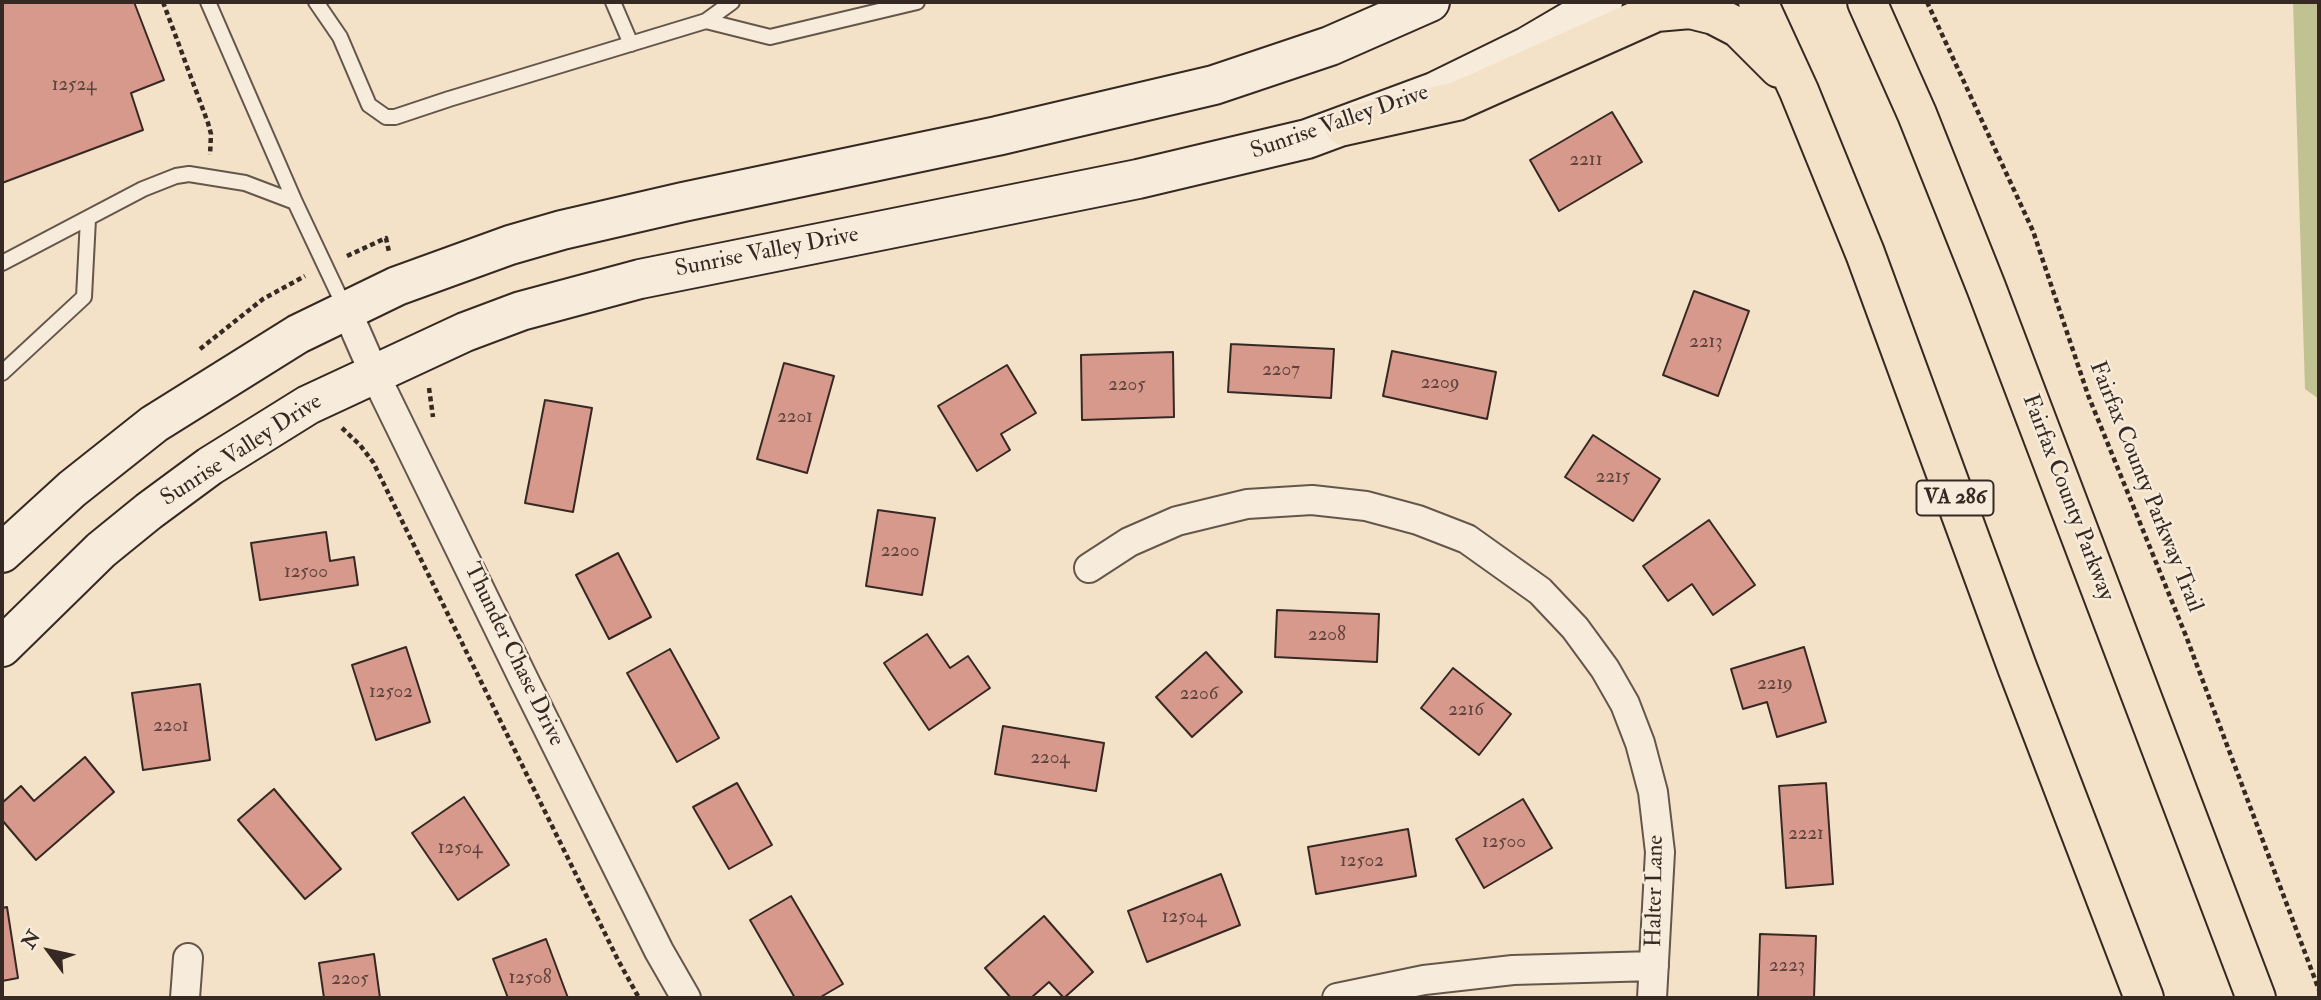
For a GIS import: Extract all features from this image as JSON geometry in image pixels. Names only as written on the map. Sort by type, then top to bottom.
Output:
[{"type":"highway","name":"VA 286","points":[[1758,2],[1799,91],[1865,253],[2017,667],[2144,998]]},
{"type":"highway","name":"Fairfax County Parkway","points":[[1867,2],[1917,114],[1986,287],[2256,998]]},
{"type":"highway","points":[[1344,126],[1457,101],[1657,12],[1690,9],[1714,15],[1739,28],[1799,91]]},
{"type":"main road","points":[[2,553],[72,489],[154,424],[298,334],[397,286],[562,230],[1010,133],[1214,85],[1330,46],[1430,2]]},
{"type":"main road","name":"Sunrise Valley Drive","points":[[2,647],[101,550],[181,486],[308,405],[465,331],[521,311],[627,282],[1139,179],[1254,153],[1344,126],[1445,86],[1528,46],[1603,2]]},
{"type":"street","name":"Thunder Chase Drive","points":[[346,309],[374,373],[653,938],[686,998]]},
{"type":"street","name":"Halter Lane","points":[[1089,568],[1129,542],[1177,521],[1247,504],[1312,500],[1366,506],[1418,520],[1467,539],[1540,592],[1575,628],[1605,668],[1625,704],[1640,743],[1653,792],[1660,852],[1652,998]]},
{"type":"street","points":[[185,998],[188,958]]},
{"type":"street","points":[[1337,998],[1424,980],[1513,970],[1654,966]]},
{"type":"lane","points":[[208,2],[295,202],[346,309]]},
{"type":"lane","points":[[316,2],[340,37],[369,105],[386,117],[395,117],[706,21],[732,2]]},
{"type":"lane","points":[[613,2],[631,44]]},
{"type":"lane","points":[[706,21],[770,37],[917,2]]},
{"type":"lane","points":[[2,263],[161,181],[189,174],[245,183],[295,202]]},
{"type":"lane","points":[[2,373],[84,297],[88,219]]},
{"type":"path","points":[[163,2],[211,134],[210,156],[203,176]]},
{"type":"path","name":"Fairfax County Parkway Trail","points":[[1927,2],[2033,232],[2083,382],[2186,636],[2319,990]]},
{"type":"path","points":[[199,350],[262,299]]},
{"type":"path","points":[[344,432],[360,445],[373,462],[639,998]]},
{"type":"green space","points":[[2293,2],[2319,2],[2319,399],[2305,389]]},
{"type":"building","points":[[2,2],[134,2],[164,80],[131,93],[143,130],[2,183]]},
{"type":"building","points":[[1612,112],[1642,162],[1559,211],[1530,160]]},
{"type":"building","points":[[1694,291],[1749,311],[1718,396],[1663,375]]},
{"type":"building","points":[[1231,344],[1334,349],[1331,398],[1228,392]]},
{"type":"building","points":[[1392,351],[1496,372],[1487,419],[1383,396]]},
{"type":"building","points":[[1173,352],[1174,417],[1082,420],[1081,355]]},
{"type":"building","points":[[784,363],[834,376],[807,473],[757,459]]},
{"type":"building","points":[[1007,365],[1036,413],[1001,434],[1010,450],[977,471],[938,406]]},
{"type":"building","points":[[545,400],[592,408],[573,512],[525,503]]},
{"type":"building","points":[[1593,435],[1660,479],[1633,521],[1565,477]]},
{"type":"building","points":[[878,510],[935,518],[922,595],[866,586]]},
{"type":"building","points":[[1709,520],[1755,585],[1713,615],[1692,584],[1668,601],[1643,566]]},
{"type":"building","points":[[326,532],[330,561],[354,557],[358,585],[260,600],[251,543]]},
{"type":"building","points":[[618,553],[651,617],[609,639],[576,575]]},
{"type":"building","points":[[1277,610],[1379,614],[1377,662],[1275,657]]},
{"type":"building","points":[[927,634],[950,668],[968,656],[990,688],[929,730],[884,663]]},
{"type":"building","points":[[406,647],[430,722],[376,740],[352,665]]},
{"type":"building","points":[[1804,647],[1826,722],[1777,737],[1767,702],[1743,709],[1731,669]]},
{"type":"building","points":[[670,649],[719,738],[677,762],[627,673]]},
{"type":"building","points":[[1206,652],[1242,692],[1192,737],[1156,697]]},
{"type":"building","points":[[1453,668],[1511,714],[1479,755],[1421,708]]},
{"type":"building","points":[[200,684],[210,760],[143,770],[132,693]]},
{"type":"building","points":[[1003,726],[1104,743],[1096,791],[995,774]]},
{"type":"building","points":[[85,757],[114,792],[36,860],[2,820],[2,803],[21,786],[34,801]]},
{"type":"building","points":[[737,783],[772,845],[729,869],[693,807]]},
{"type":"building","points":[[1826,783],[1833,884],[1786,888],[1779,786]]},
{"type":"building","points":[[274,789],[341,869],[305,899],[238,820]]},
{"type":"building","points":[[464,797],[509,865],[458,900],[412,833]]},
{"type":"building","points":[[1523,799],[1552,848],[1484,888],[1456,839]]},
{"type":"building","points":[[1408,829],[1416,876],[1316,894],[1308,847]]},
{"type":"building","points":[[1221,874],[1240,925],[1147,962],[1128,911]]},
{"type":"building","points":[[791,896],[843,984],[819,998],[795,998],[750,920]]},
{"type":"building","points":[[7,907],[18,978],[2,981],[2,908]]},
{"type":"building","points":[[1044,916],[1093,972],[1064,998],[1049,982],[1031,998],[1011,998],[985,968]]},
{"type":"building","points":[[1760,934],[1816,936],[1814,998],[1758,998]]},
{"type":"building","points":[[546,939],[568,998],[508,998],[493,959]]},
{"type":"building","points":[[374,954],[380,998],[324,998],[319,963]]}]
